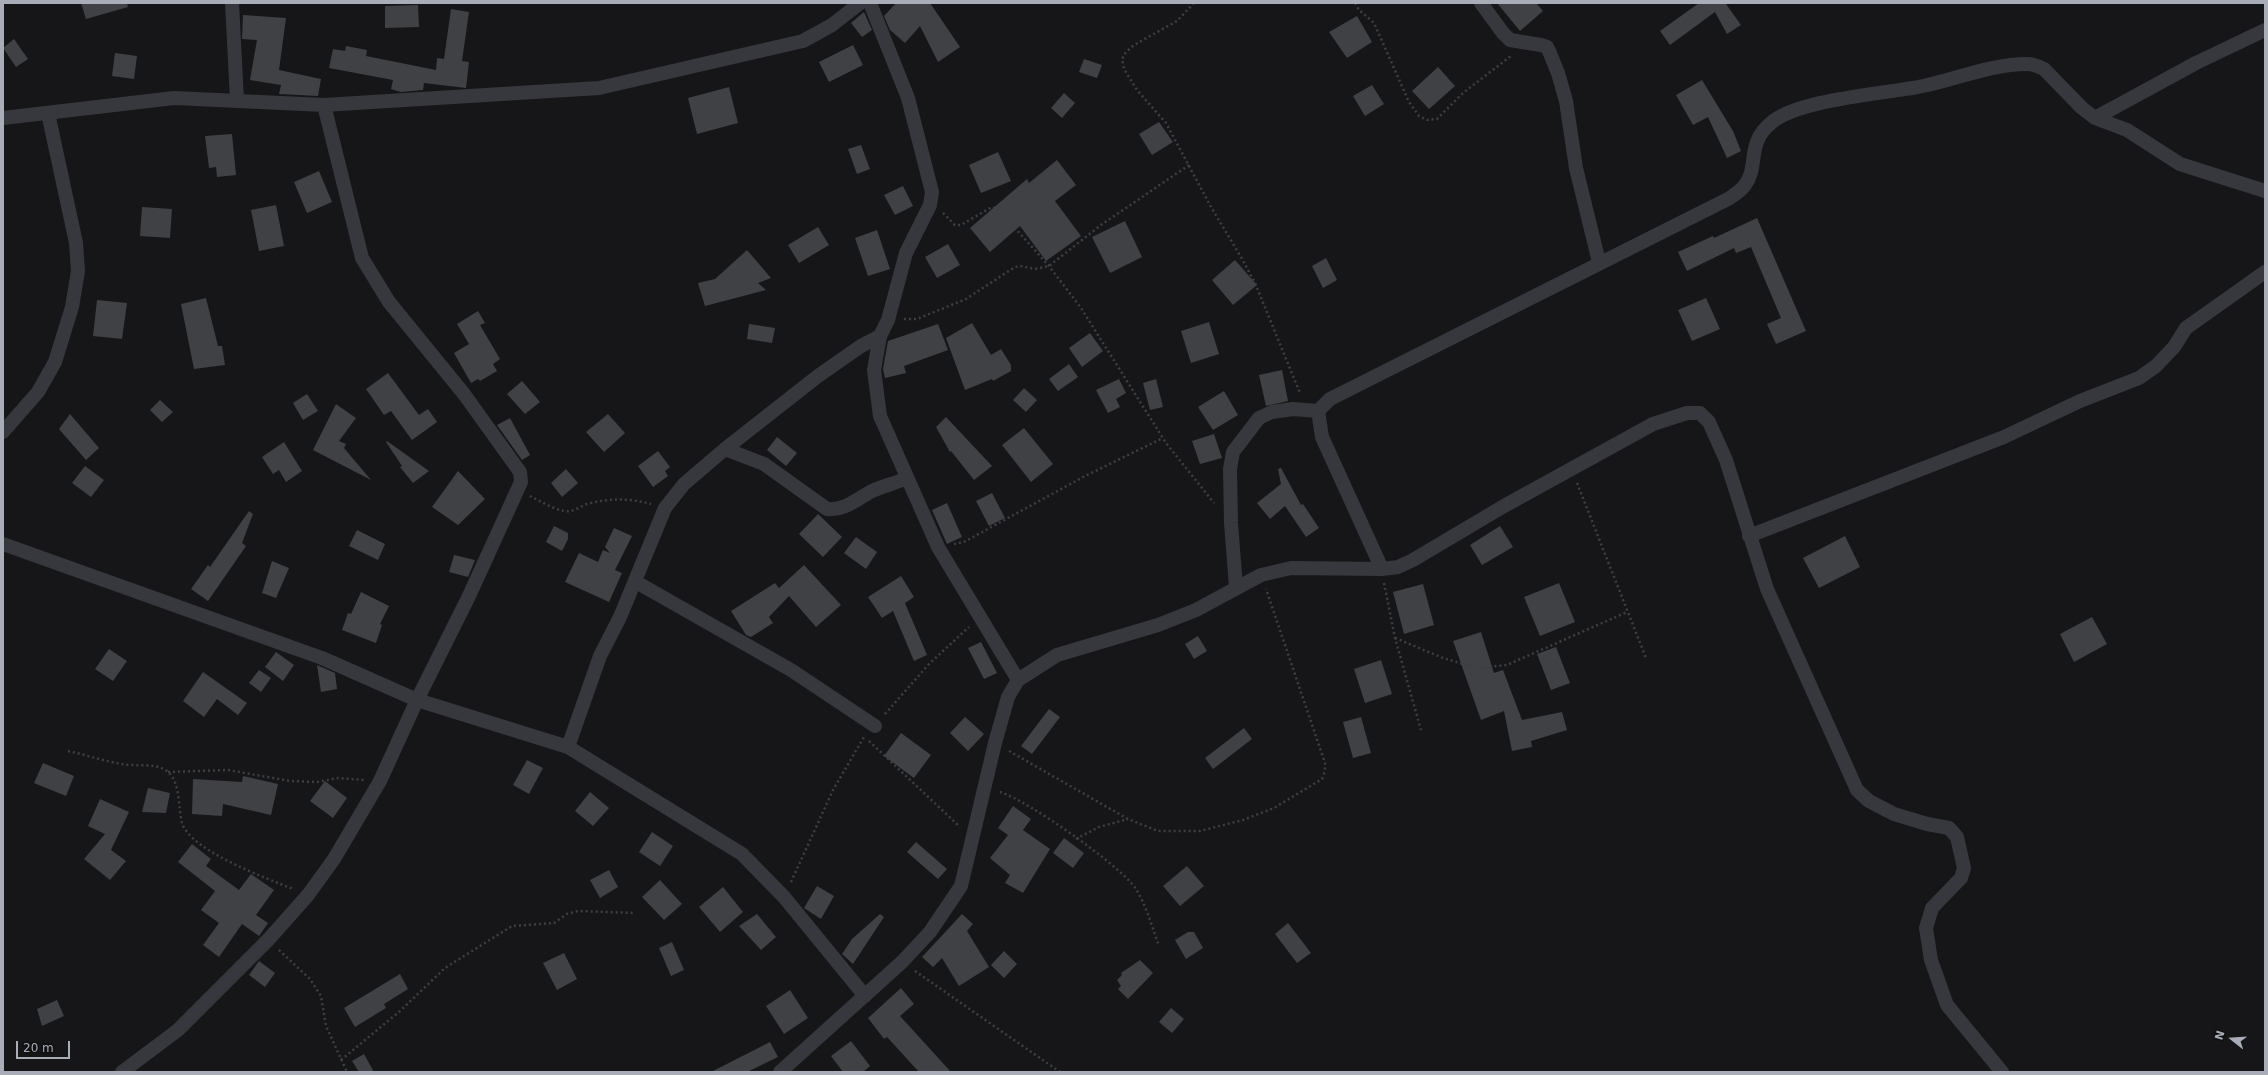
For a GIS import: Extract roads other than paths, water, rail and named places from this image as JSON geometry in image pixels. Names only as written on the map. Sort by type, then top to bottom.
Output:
[{"type":"street","points":[[232,3],[237,100]]},
{"type":"street","points":[[3,118],[174,98],[324,105],[599,88],[802,41],[832,25],[860,3]]},
{"type":"street","points":[[870,3],[908,98],[932,192],[932,199],[906,253],[888,320],[880,336],[874,370],[880,416],[938,547],[1018,680]]},
{"type":"street","points":[[1481,3],[1510,40],[1547,47],[1558,72],[1567,107],[1576,168],[1599,262]]},
{"type":"street","points":[[2095,118],[2196,63],[2265,30]]},
{"type":"street","points":[[1236,587],[1231,524],[1230,469],[1233,452],[1240,440],[1259,418],[1272,412],[1293,409],[1312,411],[1330,399],[1599,262],[1728,199],[1745,186],[1750,175],[1752,159],[1758,137],[1771,122],[1805,106],[1924,86],[1988,69],[2026,64],[2044,69],[2082,108],[2095,118],[2127,130],[2180,164],[2265,191]]},
{"type":"street","points":[[122,1072],[178,1030],[268,940],[308,895],[334,859],[380,781],[521,482],[520,472],[464,394],[389,302],[362,258],[324,105]]},
{"type":"street","points":[[3,432],[38,392],[55,362],[72,307],[78,271],[76,243],[48,112]]},
{"type":"street","points":[[1749,536],[2004,437],[2080,401],[2139,378],[2156,366],[2174,347],[2186,328],[2265,272]]},
{"type":"street","points":[[568,747],[600,656],[636,582],[665,508],[684,484],[725,449],[818,376],[861,346],[880,336]]},
{"type":"street","points":[[1312,411],[1322,437],[1382,569]]},
{"type":"street","points":[[780,1072],[902,962],[930,932],[961,886],[995,743],[1008,697],[1018,680],[1057,655],[1158,625],[1196,610],[1236,587],[1261,575],[1291,568],[1382,569],[1398,567],[1413,560],[1504,506],[1653,424],[1687,413],[1700,413],[1709,422],[1726,460],[1767,589],[1857,790],[1869,802],[1894,814],[1927,824],[1948,828],[1957,837],[1964,868],[1961,878],[1932,908],[1926,928],[1931,960],[1948,1005],[2002,1072]]},
{"type":"street","points":[[725,449],[764,464],[827,509],[835,510],[873,491],[907,478]]},
{"type":"street","points":[[3,544],[322,658],[417,700],[568,747],[742,854],[784,897],[865,996]]},
{"type":"street","points":[[636,582],[790,670],[875,726]]}]
